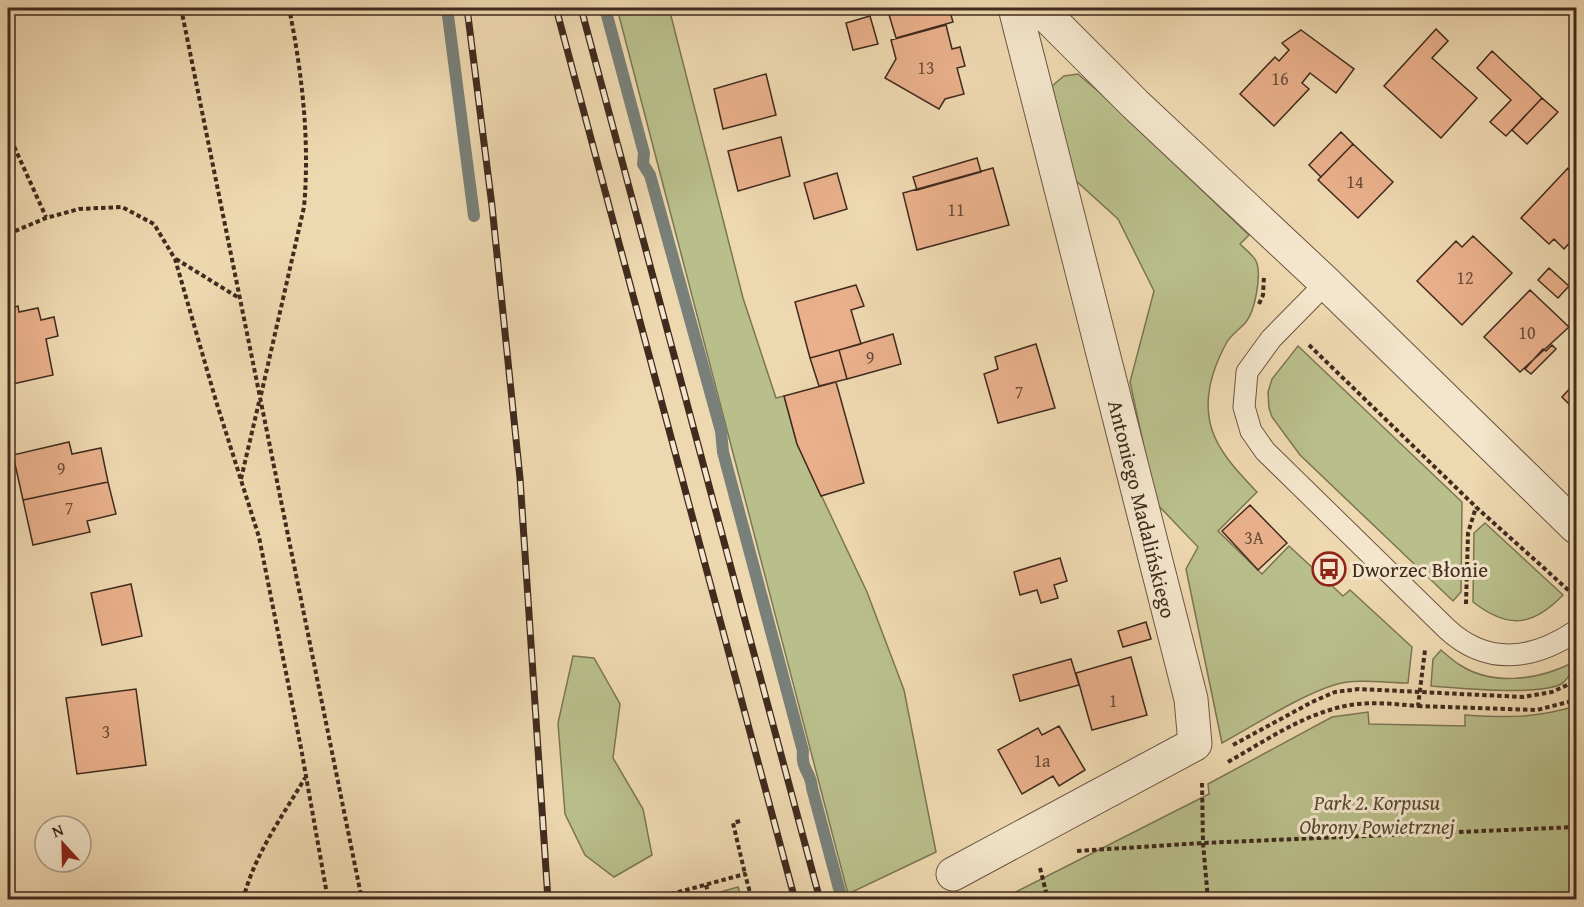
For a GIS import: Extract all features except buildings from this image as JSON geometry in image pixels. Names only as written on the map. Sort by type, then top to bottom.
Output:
[{"type":"street","name":"Antoniego Madalińskiego","points":[[1015,8],[1191,699],[1198,754]]},
{"type":"street","points":[[1040,8],[1135,104],[1326,283],[1576,527]]},
{"type":"street","points":[[953,874],[1198,754]]},
{"type":"lane","points":[[1326,283],[1271,339],[1247,372],[1244,406],[1251,431],[1265,452],[1447,629],[1469,645],[1485,653],[1501,655],[1521,653],[1542,649],[1576,631]]},
{"type":"path","points":[[181,8],[362,900]]},
{"type":"path","points":[[241,480],[304,207],[307,183],[298,54],[289,8]]},
{"type":"path","points":[[8,133],[46,218]]},
{"type":"path","points":[[8,234],[46,218],[79,209],[122,207],[154,224],[176,259],[216,401],[259,537],[328,900]]},
{"type":"path","points":[[176,259],[240,298]]},
{"type":"path","points":[[1261,299],[1476,507],[1576,597]]},
{"type":"path","points":[[1466,605],[1468,533],[1476,507]]},
{"type":"path","points":[[1568,599],[1570,592]]},
{"type":"path","points":[[1208,900],[1198,754],[1335,692],[1359,689],[1522,697],[1552,692],[1576,681]]},
{"type":"path","points":[[1418,693],[1418,706]]},
{"type":"path","points":[[1221,766],[1297,723],[1345,706],[1381,704],[1537,710],[1576,700]]},
{"type":"path","points":[[243,900],[248,880],[266,843],[306,777]]},
{"type":"path","points":[[740,821],[733,824],[752,900]]},
{"type":"path","points":[[1071,851],[1576,827]]},
{"type":"path","points":[[1029,873],[1050,862]]},
{"type":"path","points":[[1039,867],[1048,900]]},
{"type":"path","points":[[649,900],[745,874]]},
{"type":"path","points":[[706,885],[710,900]]},
{"type":"green space","points":[[617,8],[669,8],[743,298],[776,398],[784,396],[797,444],[867,592],[904,690],[936,852],[848,894]]},
{"type":"green space","points":[[1078,74],[1249,235],[1240,244],[1253,257],[1258,267],[1255,301],[1246,322],[1229,339],[1217,363],[1210,384],[1208,407],[1212,430],[1220,447],[1257,492],[1218,531],[1262,574],[1289,546],[1343,596],[1350,590],[1412,647],[1408,683],[1361,681],[1334,685],[1292,703],[1222,743],[1186,569],[1198,547],[1156,503],[1130,382],[1154,291],[1118,219],[1074,179],[1052,86],[1064,76]]},
{"type":"green space","points":[[1298,346],[1462,502],[1461,592],[1453,601],[1300,455],[1272,417],[1268,392],[1272,379]]},
{"type":"green space","points":[[1485,523],[1563,595],[1552,606],[1520,621],[1497,617],[1473,602],[1474,533]]},
{"type":"green space","points":[[1441,650],[1457,663],[1486,676],[1529,677],[1570,664],[1572,669],[1568,678],[1561,684],[1535,690],[1431,686],[1433,659]]},
{"type":"green space","points":[[573,656],[594,658],[620,704],[613,758],[643,809],[652,855],[614,877],[585,855],[565,814],[558,723]]},
{"type":"green space","name":"Park 2. Korpusu Obrony Powietrznej","points":[[1576,706],[1576,899],[1002,899],[1209,794],[1208,784],[1332,717],[1368,712],[1369,724],[1465,726],[1465,715],[1521,716],[1548,713]]},
{"type":"green space","points":[[738,887],[742,899],[718,899],[720,892]]},
{"type":"waterway","points":[[447,8],[474,216]]},
{"type":"waterway","points":[[605,8],[644,153],[643,164],[650,175],[721,431],[723,452],[803,751],[803,763],[811,782],[841,896]]},
{"type":"railway","points":[[467,8],[492,206],[520,478],[548,900]]},
{"type":"railway","points":[[556,8],[795,900]]},
{"type":"railway","points":[[581,8],[820,900]]},
{"type":"place","name":"Dworzec Błonie","points":[[1329,569]]}]
